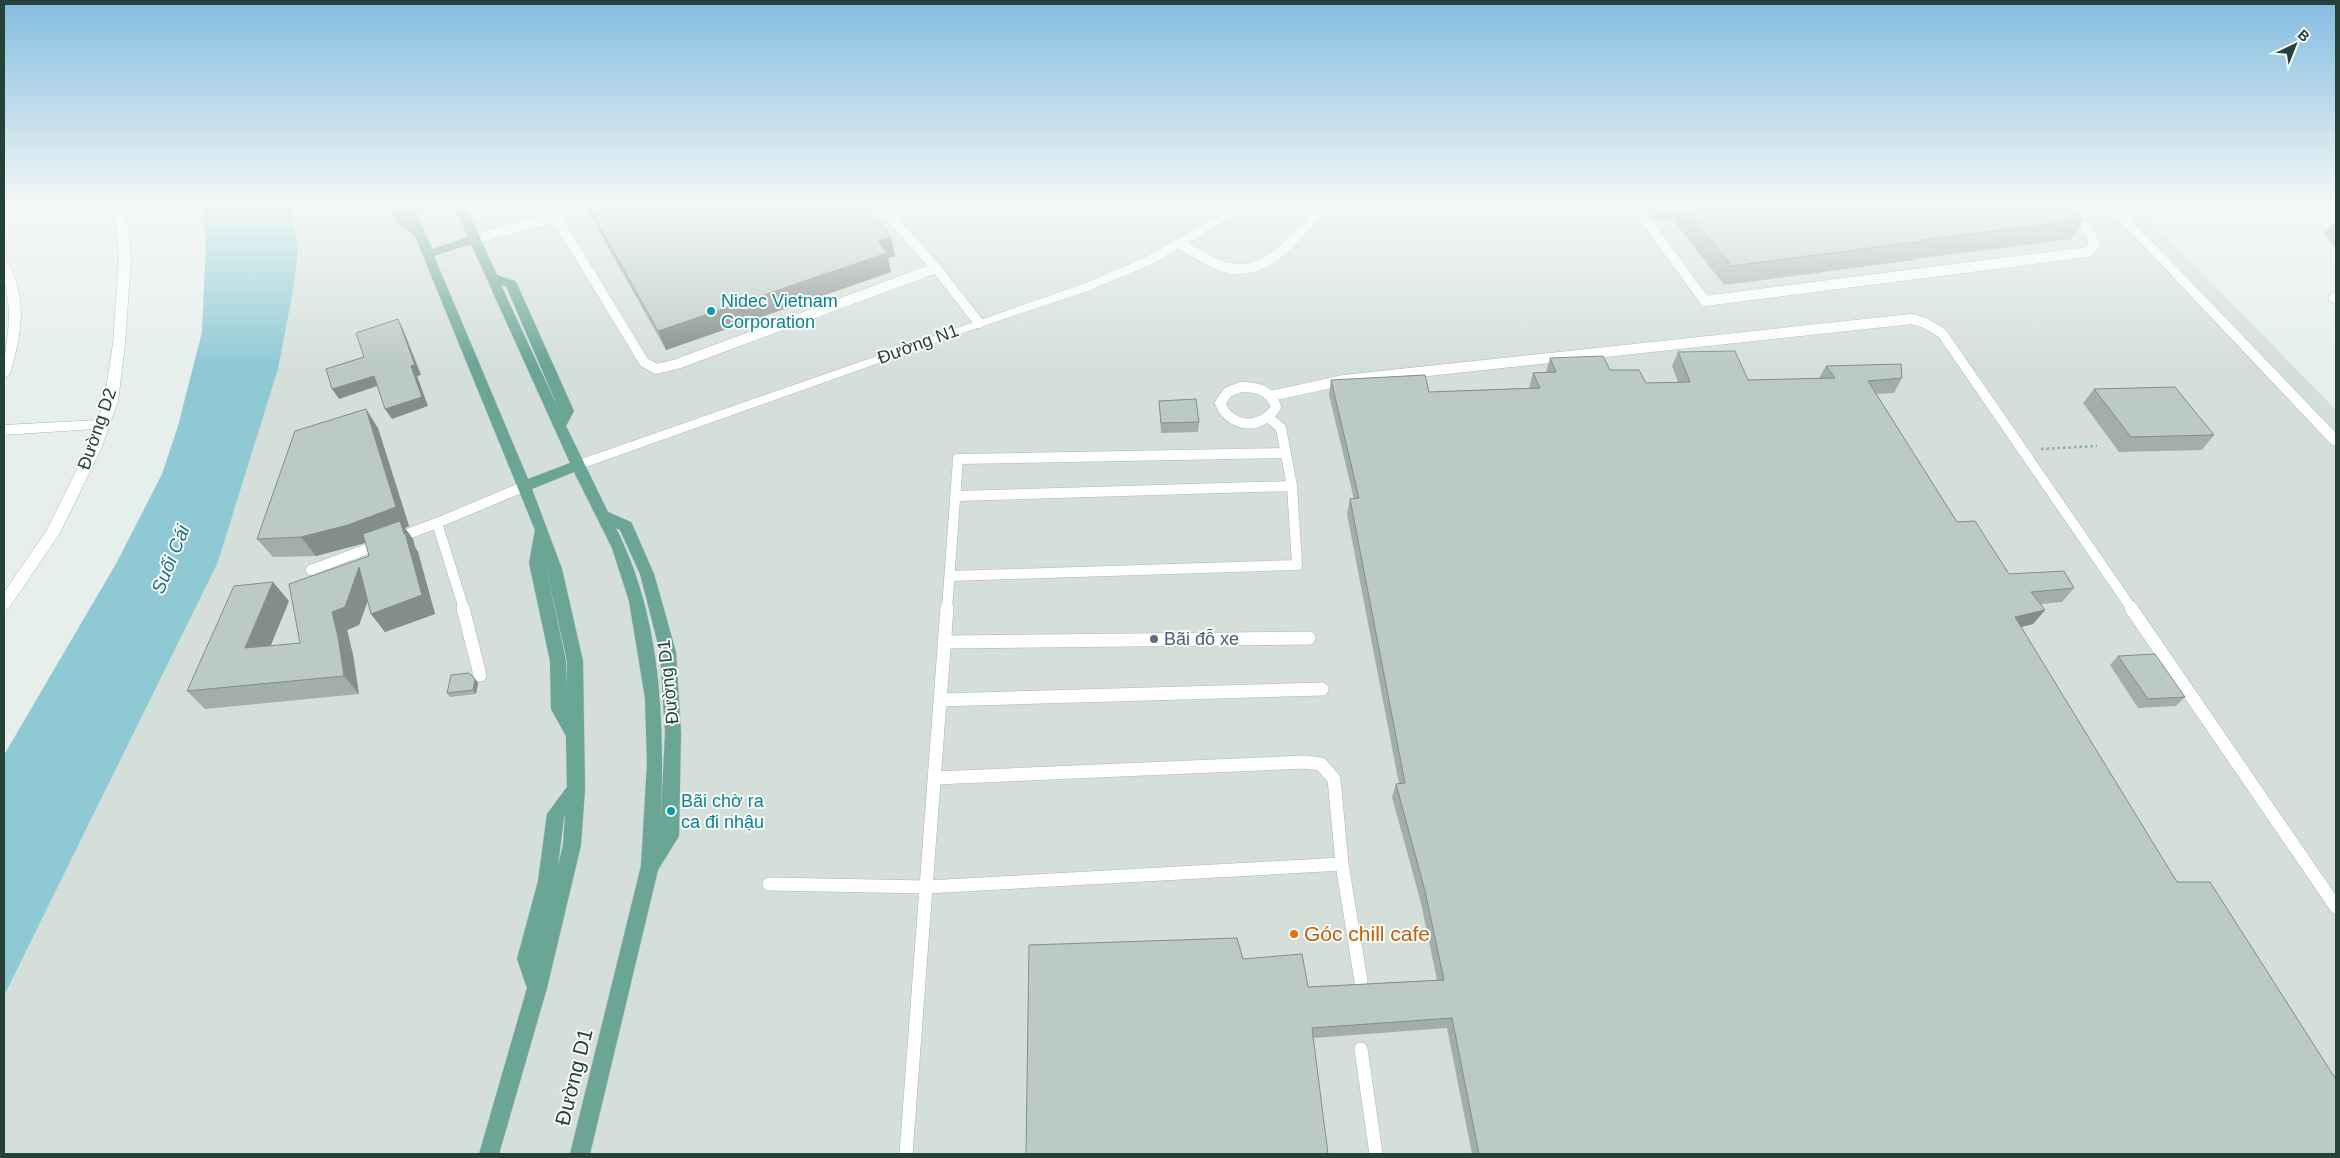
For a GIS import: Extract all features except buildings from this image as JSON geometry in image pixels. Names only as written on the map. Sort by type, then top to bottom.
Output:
[{"type":"main road","points":[[431,258],[542,530],[536,563],[558,661],[559,709],[574,735],[576,789],[572,845],[537,988],[489,1154]]},
{"type":"main road","name":"Đường D1","points":[[484,258],[559,426],[601,515],[619,548],[637,601],[653,698],[655,763],[650,866],[580,1154]]},
{"type":"main road","points":[[523,487],[578,465]]},
{"type":"main road","name":"Đường D1","points":[[601,515],[626,526],[647,574],[668,652],[673,733],[670,836],[650,866]]},
{"type":"street","name":"Đường D2","points":[[4,604],[53,533],[94,449],[111,401],[118,354],[124,258]]},
{"type":"street","name":"Đường N1","points":[[578,465],[978,323],[1084,288],[1154,258]]},
{"type":"street","points":[[2162,258],[2336,441]]},
{"type":"street","points":[[4,265],[13,283],[17,315],[4,374]]},
{"type":"street","points":[[4,430],[103,424]]},
{"type":"lane","points":[[579,258],[644,362],[656,369],[677,364],[936,268]]},
{"type":"lane","points":[[927,258],[978,323]]},
{"type":"lane","points":[[1208,258],[1230,269],[1254,267],[1273,258]]},
{"type":"lane","points":[[1674,258],[1705,301],[2041,258]]},
{"type":"lane","points":[[1271,396],[1344,380],[1912,319],[1925,323],[1942,333],[2336,907]]},
{"type":"lane","points":[[1241,387],[1258,388],[1271,396],[1276,407],[1270,418],[1255,424],[1237,422],[1224,414],[1220,403],[1226,392],[1241,387]]},
{"type":"lane","points":[[951,576],[1297,564],[1292,486],[1286,453],[1281,428],[1270,418]]},
{"type":"lane","points":[[906,1154],[957,496],[958,459],[1286,453]]},
{"type":"lane","points":[[957,496],[1292,486]]},
{"type":"lane","points":[[311,570],[437,523],[523,487]]},
{"type":"lane","points":[[437,523],[461,598],[480,675]]},
{"type":"lane","points":[[946,642],[1309,638]]},
{"type":"lane","points":[[941,700],[1322,689]]},
{"type":"lane","points":[[935,778],[1304,762],[1321,764],[1334,779],[1342,864],[1361,982]]},
{"type":"lane","points":[[769,884],[927,887],[1342,864]]},
{"type":"lane","points":[[1361,1049],[1376,1154]]},
{"type":"path","points":[[2022,451],[2097,446]]},
{"type":"shaded area","points":[[297,258],[2188,258],[2336,410],[2336,1154],[4,1154],[4,996],[218,562],[278,369],[293,291]]},
{"type":"water","name":"Suối Cái","points":[[205,258],[297,258],[293,291],[278,369],[218,562],[4,996],[4,755],[117,562],[162,474],[178,426],[202,332]]},
{"type":"place","name":"Nidec Vietnam Corporation","points":[[711,311]]},
{"type":"place","name":"Bãi đỗ xe","points":[[1154,639]]},
{"type":"place","name":"Bãi chờ ra ca đi nhậu","points":[[671,811]]},
{"type":"place","name":"Góc chill cafe","points":[[1294,934]]}]
